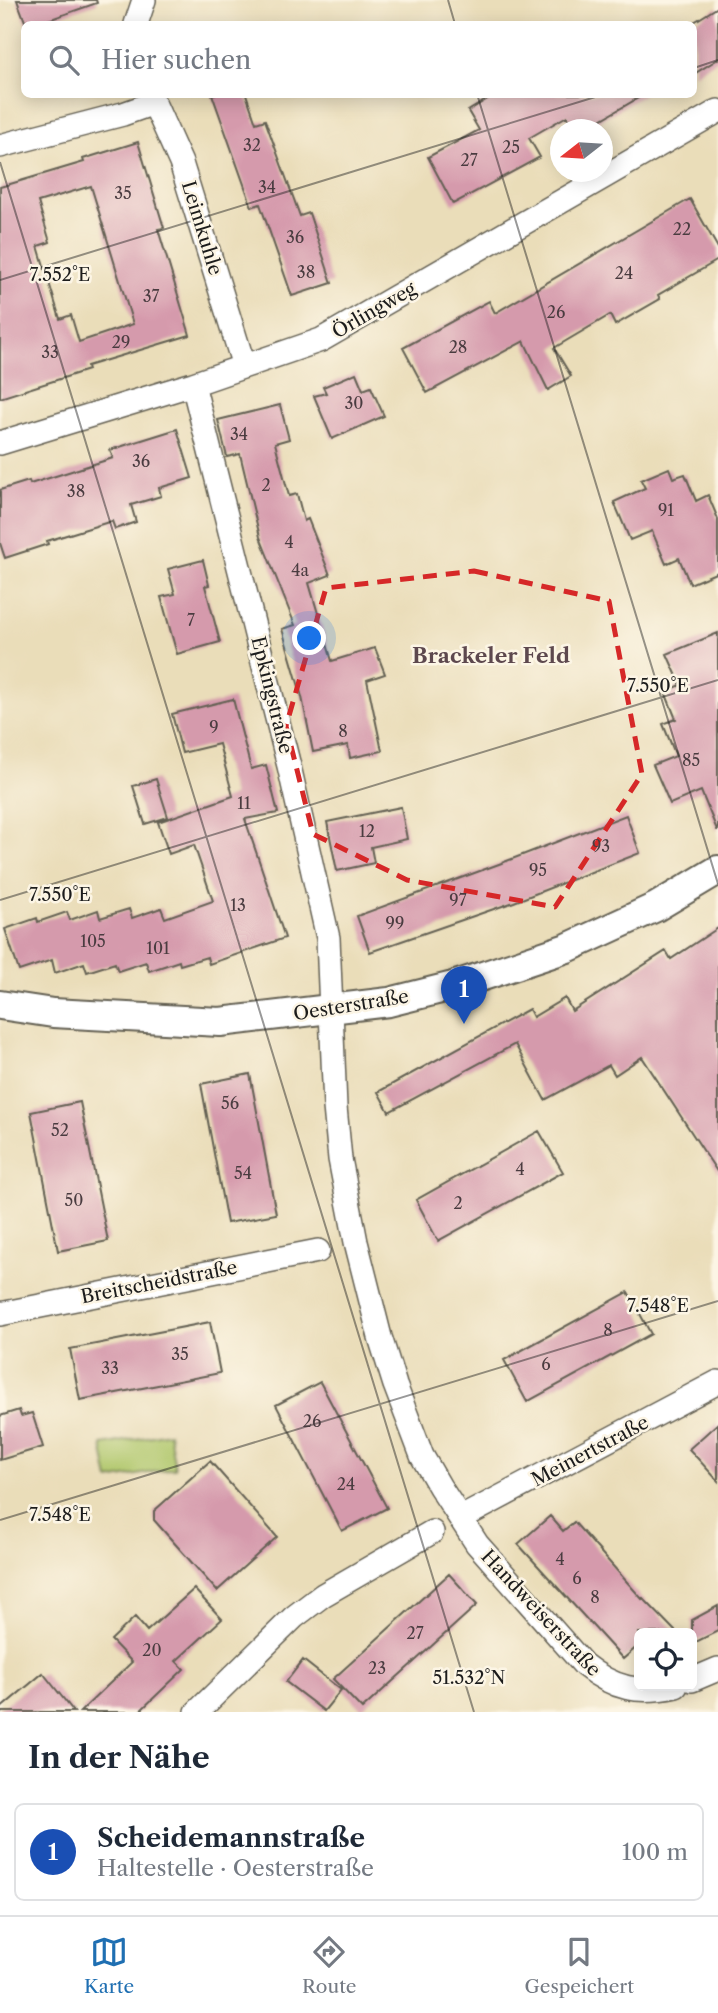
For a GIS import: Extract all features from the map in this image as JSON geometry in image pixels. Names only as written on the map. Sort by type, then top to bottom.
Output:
[{"type":"street","points":[[137,21],[144,0]]},
{"type":"street","points":[[0,146],[123,114],[152,99]]},
{"type":"street","name":"Leimkuhle","points":[[152,99],[181,163],[244,366]]},
{"type":"street","name":"Örlingweg","points":[[0,443],[193,384],[321,340],[718,111]]},
{"type":"street","name":"Epkingstraße","points":[[193,384],[289,766],[328,938],[335,1107],[340,1160],[366,1284],[395,1385],[422,1456],[461,1518]]},
{"type":"street","name":"Oesterstraße","points":[[0,1005],[53,1013],[220,1022],[389,1002],[453,986],[568,948],[656,907],[718,870]]},
{"type":"street","name":"Breitscheidstraße","points":[[0,1314],[318,1251]]},
{"type":"street","name":"Meinertstraße","points":[[461,1518],[718,1381]]},
{"type":"street","name":"Handweiserstraße","points":[[461,1518],[477,1544],[584,1665],[604,1681],[634,1689]]},
{"type":"street","points":[[197,1712],[295,1617],[323,1595],[432,1532]]},
{"type":"street","points":[[697,1678],[718,1668]]},
{"type":"highlighted area","points":[[474,571],[609,601],[642,774],[555,907],[407,880],[313,834],[286,726],[326,588]]},
{"type":"green space","points":[[169,1433],[175,1468],[109,1480],[102,1445]]},
{"type":"building","points":[[17,0],[96,0],[97,3],[46,21],[25,21]]},
{"type":"building","points":[[718,7],[718,59],[697,72],[697,21]]},
{"type":"building","points":[[213,98],[247,98],[256,123],[265,120],[300,216],[309,213],[332,283],[292,296],[260,204],[252,207]]},
{"type":"building","points":[[489,98],[638,98],[602,119],[569,119],[567,116],[550,119],[550,126],[529,138],[540,157],[453,204],[428,157],[479,130],[468,111]]},
{"type":"building","points":[[138,142],[164,228],[158,229],[190,335],[87,366],[88,370],[0,398],[0,187],[84,162],[83,159]],"holes":[[[91,186],[133,324],[79,342],[71,315],[60,319],[38,246],[50,242],[38,202]]]},
{"type":"building","points":[[690,199],[718,248],[718,260],[658,295],[660,299],[615,325],[610,315],[554,348],[571,376],[548,390],[524,341],[427,393],[403,348],[489,301],[495,313]]},
{"type":"building","points":[[356,373],[363,390],[371,387],[384,416],[332,439],[314,396],[326,393],[323,387]]},
{"type":"building","points":[[280,405],[289,439],[275,443],[289,496],[297,494],[304,521],[308,519],[330,575],[309,583],[332,661],[375,648],[385,674],[367,680],[382,751],[350,758],[348,745],[313,752],[302,697],[282,629],[295,625],[260,537],[240,454],[227,457],[218,420]]},
{"type":"building","points":[[177,429],[192,478],[159,488],[161,496],[131,505],[136,522],[115,529],[112,521],[47,541],[48,544],[5,558],[0,543],[0,490],[29,481],[30,484],[113,458],[110,450]]},
{"type":"building","points":[[669,468],[673,478],[685,474],[696,501],[708,495],[718,519],[718,572],[690,584],[679,558],[666,564],[652,531],[630,540],[614,502],[645,488],[641,480]]},
{"type":"building","points":[[203,560],[209,585],[205,586],[220,642],[177,654],[161,597],[175,594],[168,569]]},
{"type":"building","points":[[718,633],[717,830],[701,791],[670,804],[653,765],[676,756],[663,724],[676,719],[665,692],[681,685],[667,654]]},
{"type":"building","points":[[233,699],[251,769],[266,765],[278,813],[245,819],[285,938],[209,964],[207,957],[180,965],[179,961],[149,971],[146,962],[118,971],[115,963],[87,972],[84,963],[55,973],[52,960],[19,971],[5,929],[37,918],[38,922],[67,912],[70,920],[98,910],[100,918],[129,909],[132,918],[161,908],[165,918],[213,901],[194,845],[169,854],[158,822],[233,796],[219,744],[182,753],[172,714]]},
{"type":"building","points":[[156,779],[168,817],[145,824],[133,786]]},
{"type":"building","points":[[401,807],[407,839],[371,847],[374,863],[337,871],[327,822]]},
{"type":"building","points":[[626,815],[640,853],[514,902],[370,952],[357,916]]},
{"type":"building","points":[[718,928],[718,1173],[642,1057],[615,1075],[609,1065],[545,1100],[515,1044],[389,1112],[378,1092],[529,1009],[533,1017],[565,998],[572,1011],[666,951],[671,959]]},
{"type":"building","points":[[250,1074],[276,1214],[227,1223],[201,1084]]},
{"type":"building","points":[[80,1102],[108,1241],[58,1251],[31,1112]]},
{"type":"building","points":[[539,1131],[563,1172],[438,1241],[416,1200]]},
{"type":"building","points":[[628,1292],[651,1334],[527,1402],[504,1360]]},
{"type":"building","points":[[210,1322],[220,1373],[80,1400],[70,1349]]},
{"type":"building","points":[[320,1382],[387,1508],[342,1531],[276,1405]]},
{"type":"building","points":[[19,1410],[21,1416],[32,1413],[43,1447],[0,1460],[0,1416]]},
{"type":"building","points":[[718,1423],[718,1481],[689,1449]]},
{"type":"building","points":[[210,1461],[277,1537],[217,1591],[154,1520],[154,1511]]},
{"type":"building","points":[[550,1516],[563,1531],[574,1522],[642,1599],[672,1628],[634,1628],[634,1649],[623,1659],[518,1544]]},
{"type":"building","points":[[449,1574],[477,1605],[362,1709],[333,1679]]},
{"type":"building","points":[[194,1589],[222,1619],[176,1661],[184,1669],[139,1712],[80,1712],[132,1662],[111,1640],[135,1617],[147,1631]]},
{"type":"building","points":[[718,1606],[718,1631],[697,1642],[697,1628],[692,1628],[692,1620]]},
{"type":"building","points":[[303,1660],[341,1690],[324,1711],[286,1682]]},
{"type":"building","points":[[43,1673],[74,1712],[0,1712],[0,1709]]},
{"type":"place","name":"Scheidemannstraße","points":[[464,1024]]},
{"type":"district","name":"Brackeler Feld","points":[[491,655]]}]
